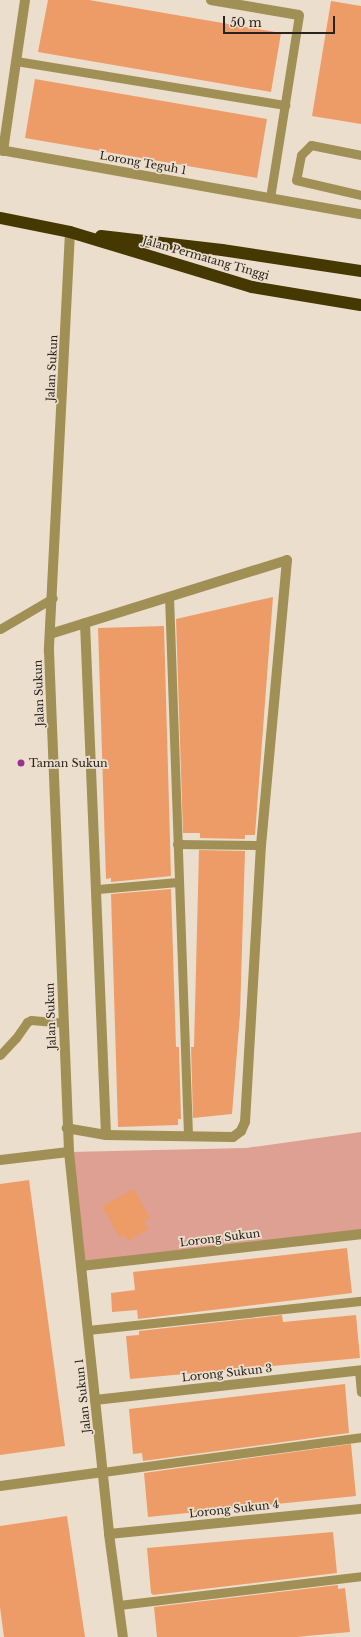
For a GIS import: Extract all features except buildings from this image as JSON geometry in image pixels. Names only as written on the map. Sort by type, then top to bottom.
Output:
[{"type":"highway","name":"Jalan Permatang Tinggi","points":[[0,218],[70,232],[222,250],[361,271]]},
{"type":"highway","name":"Jalan Permatang Tinggi","points":[[70,232],[252,287],[361,305]]},
{"type":"highway","points":[[343,302],[361,296]]},
{"type":"street","points":[[2,151],[25,0]]},
{"type":"street","points":[[211,0],[299,15]]},
{"type":"street","name":"Lorong Teguh 1","points":[[2,151],[361,214]]},
{"type":"street","name":"Jalan Sukun","points":[[69,1152],[63,1023],[50,634],[70,232]]},
{"type":"street","points":[[50,634],[287,560],[261,845],[245,1122],[241,1131],[233,1137],[188,1135],[106,1135],[67,1128]]},
{"type":"street","points":[[85,623],[98,889],[106,1135]]},
{"type":"street","points":[[0,1160],[69,1152]]},
{"type":"street","name":"Jalan Sukun 1","points":[[69,1152],[109,1534],[123,1637]]},
{"type":"street","name":"Lorong Sukun","points":[[81,1266],[361,1234]]},
{"type":"street","name":"Lorong Sukun 3","points":[[95,1400],[360,1370]]},
{"type":"street","points":[[0,1486],[103,1472]]},
{"type":"street","name":"Lorong Sukun 4","points":[[109,1534],[361,1509]]},
{"type":"lane","points":[[270,198],[299,15]]},
{"type":"lane","points":[[16,61],[285,105]]},
{"type":"lane","points":[[361,155],[311,145],[301,156],[296,180],[361,195]]},
{"type":"lane","points":[[170,596],[178,882],[188,1135]]},
{"type":"lane","points":[[0,629],[52,598]]},
{"type":"lane","points":[[177,844],[261,845]]},
{"type":"lane","points":[[98,889],[178,882]]},
{"type":"lane","points":[[0,1055],[16,1038],[27,1022],[31,1020],[63,1023]]},
{"type":"lane","points":[[88,1330],[361,1301]]},
{"type":"lane","points":[[360,1370],[361,1392]]},
{"type":"lane","points":[[103,1472],[361,1437]]},
{"type":"lane","points":[[119,1605],[361,1576]]},
{"type":"shaded area","points":[[361,1132],[361,1234],[81,1266],[69,1152],[246,1148]]},
{"type":"place","name":"Taman Sukun","points":[[21,763]]}]
